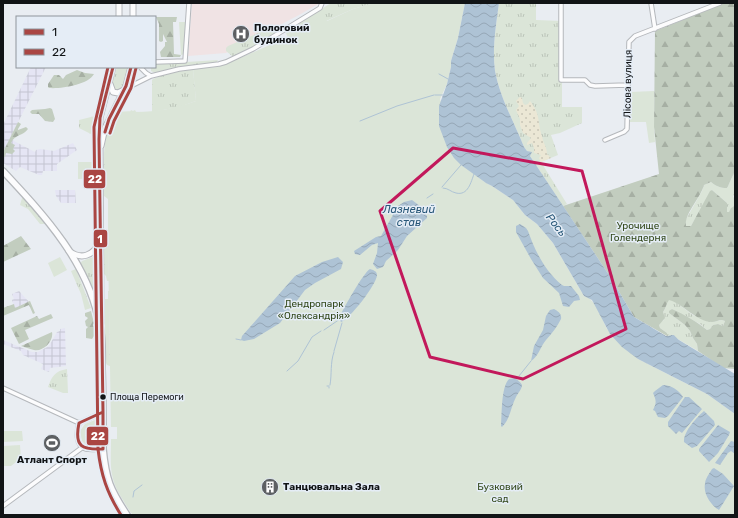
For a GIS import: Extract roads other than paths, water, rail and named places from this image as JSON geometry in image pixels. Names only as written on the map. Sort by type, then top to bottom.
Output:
[{"type":"main road","points":[[119,3],[119,16]]},
{"type":"main road","points":[[133,3],[133,16]]},
{"type":"main road","points":[[113,68],[99,127],[103,449],[107,480],[112,492],[127,515]]},
{"type":"main road","points":[[100,149],[105,128],[124,89],[131,68]]},
{"type":"main road","points":[[110,83],[110,87],[113,92],[118,93],[124,89]]},
{"type":"main road","points":[[102,110],[105,108],[110,108],[112,114]]},
{"type":"main road","points":[[3,171],[48,221],[78,266],[94,300],[101,328]]},
{"type":"main road","points":[[68,250],[76,256],[87,255],[94,251],[100,240]]},
{"type":"street","points":[[156,62],[186,61],[189,3]]},
{"type":"street","points":[[124,89],[151,76],[226,62],[253,50],[284,31],[320,8],[322,3]]},
{"type":"street","points":[[561,3],[561,80],[585,80],[590,85],[595,86],[627,85]]},
{"type":"street","points":[[650,3],[655,29]]},
{"type":"street","name":"Лісова вулиця","points":[[605,140],[624,132],[627,129],[629,42],[635,36],[720,3]]},
{"type":"street","points":[[141,68],[151,76]]},
{"type":"street","points":[[3,388],[79,423],[103,412]]},
{"type":"street","points":[[79,423],[78,439],[80,445],[86,449],[103,449]]},
{"type":"street","points":[[3,506],[83,447]]},
{"type":"water","name":"Рось","points":[[465,3],[499,3],[494,63],[497,81],[508,110],[524,147],[527,151],[532,152],[530,156],[611,278],[634,317],[666,336],[674,335],[679,340],[735,374],[735,414],[707,394],[638,359],[622,347],[610,334],[592,300],[584,296],[553,243],[537,224],[525,215],[513,200],[486,183],[461,165],[454,158],[447,147],[439,126],[439,106],[447,84]]},
{"type":"water","name":"Лазневий став","points":[[412,200],[420,206],[427,218],[407,236],[398,250],[386,261],[383,267],[377,269],[373,264],[377,253],[378,243],[372,245],[360,255],[355,254],[354,251],[376,237],[381,236],[398,206],[404,202]]},
{"type":"water","points":[[520,224],[528,231],[537,253],[550,273],[562,285],[571,286],[579,296],[580,300],[574,301],[569,307],[563,306],[559,293],[543,278],[516,232],[516,226]]},
{"type":"water","points":[[338,257],[343,262],[341,269],[305,290],[280,323],[254,339],[244,341],[241,340],[242,336],[295,276],[322,262]]},
{"type":"water","points":[[370,269],[375,271],[377,274],[376,280],[356,309],[341,322],[340,317],[345,306],[358,284]]},
{"type":"water","points":[[554,309],[560,314],[561,319],[536,357],[531,361],[534,346],[543,330],[546,316],[550,310]]},
{"type":"water","points":[[515,378],[521,383],[522,386],[514,401],[509,417],[502,427],[503,394],[506,383],[509,379]]},
{"type":"water","points":[[663,385],[674,388],[683,397],[665,418],[658,417],[653,410],[656,401],[653,393]]},
{"type":"water","points":[[685,397],[689,397],[702,409],[682,433],[679,431],[676,434],[668,426],[668,422]]},
{"type":"water","points":[[704,411],[714,421],[715,425],[697,446],[692,448],[684,442],[684,438],[691,425]]},
{"type":"water","points":[[718,425],[730,432],[718,453],[709,462],[699,451],[699,449]]},
{"type":"water","points":[[731,441],[735,442],[735,454],[731,451],[720,465],[715,463]]},
{"type":"water","points":[[714,468],[723,474],[734,486],[719,510],[708,499],[705,492],[706,478]]},
{"type":"waterway","points":[[439,74],[448,79]]},
{"type":"waterway","points":[[360,121],[397,106],[434,95]]},
{"type":"waterway","points":[[435,95],[443,95]]},
{"type":"waterway","points":[[442,187],[461,165]]},
{"type":"waterway","points":[[443,188],[456,193],[463,192],[468,188],[474,174]]},
{"type":"waterway","points":[[427,198],[433,194]]},
{"type":"waterway","points":[[324,330],[340,319]]},
{"type":"waterway","points":[[334,351],[342,323]]},
{"type":"waterway","points":[[287,371],[298,361],[312,337],[321,331]]},
{"type":"waterway","points":[[236,339],[241,340]]},
{"type":"waterway","points":[[330,385],[334,352]]},
{"type":"waterway","points":[[519,376],[531,361]]},
{"type":"waterway","points":[[133,497],[134,491],[142,485]]},
{"type":"place","name":"Пологовий будинок","points":[[241,34]]},
{"type":"place","name":"Площа Перемоги","points":[[103,397]]},
{"type":"place","name":"Атлант Спорт","points":[[52,443]]},
{"type":"place","name":"Танцювальна Зала","points":[[270,487]]},
{"type":"park label","name":"Урочище Голендерня","points":[[638,232]]},
{"type":"park label","name":"Дендропарк «Олександрія»","points":[[314,310]]},
{"type":"park label","name":"Бузковий сад","points":[[500,492]]}]
